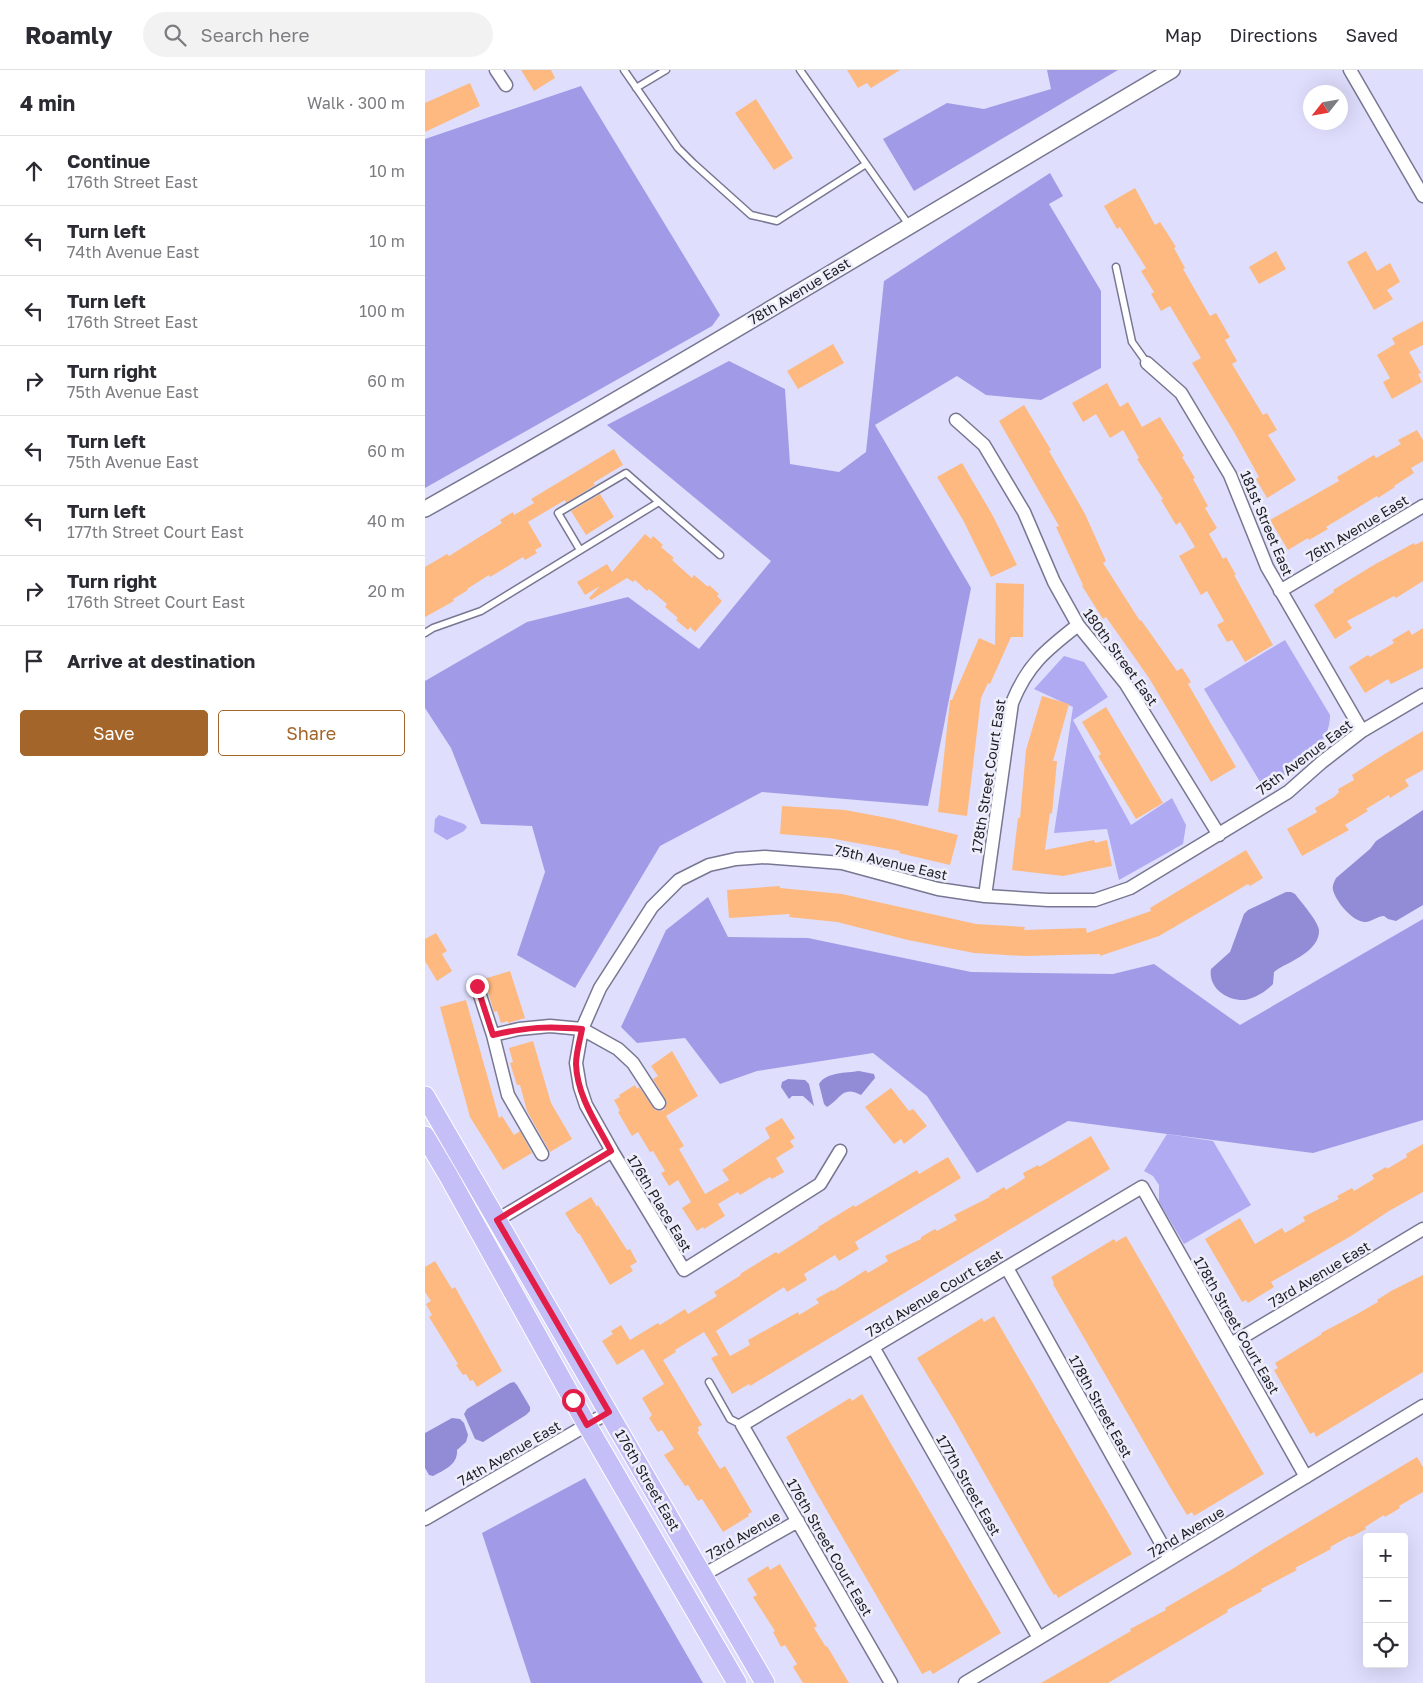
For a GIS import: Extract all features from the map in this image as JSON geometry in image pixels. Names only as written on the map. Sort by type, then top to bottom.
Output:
[{"type":"main road","name":"176th Street East","points":[[425,1096],[765,1683]]},
{"type":"main road","name":"176th Street East","points":[[425,1136],[587,1425],[737,1683]]},
{"type":"main road","points":[[448,1174],[482,1216],[497,1220]]},
{"type":"street","points":[[496,70],[506,85]]},
{"type":"street","name":"78th Avenue East","points":[[425,509],[511,461],[1172,70]]},
{"type":"street","points":[[1350,70],[1423,196]]},
{"type":"street","name":"181st Street East","points":[[1147,363],[1181,393],[1230,475],[1267,566],[1362,731]]},
{"type":"street","name":"180th Street East","points":[[956,420],[984,445],[1024,512],[1054,582],[1078,625],[1126,684],[1219,835]]},
{"type":"street","name":"76th Avenue East","points":[[1280,591],[1423,506]]},
{"type":"street","name":"178th Street Court East","points":[[985,896],[1012,703],[1020,683],[1035,662],[1051,646],[1078,625]]},
{"type":"street","name":"75th Avenue East","points":[[611,1151],[586,1104],[580,1087],[576,1063],[582,1029],[600,988],[652,907],[679,880],[709,865],[736,859],[765,857],[843,863],[938,889],[985,896],[1048,900],[1095,900],[1131,888],[1219,835],[1287,792],[1362,731],[1423,695]]},
{"type":"street","points":[[477,986],[493,1035],[508,1096],[542,1154]]},
{"type":"street","points":[[493,1035],[519,1029],[550,1026],[582,1029],[617,1049],[633,1063],[659,1103]]},
{"type":"street","points":[[497,1220],[611,1151]]},
{"type":"street","name":"176th Place East","points":[[611,1151],[684,1270],[820,1184],[840,1151]]},
{"type":"street","name":"178th Street Court East","points":[[1142,1187],[1306,1477]]},
{"type":"street","name":"73rd Avenue Court East","points":[[742,1425],[1142,1187]]},
{"type":"street","name":"73rd Avenue East","points":[[1231,1344],[1423,1229]]},
{"type":"street","name":"178th Street East","points":[[1007,1268],[1170,1559]]},
{"type":"street","name":"177th Street East","points":[[873,1347],[1039,1638]]},
{"type":"street","name":"72nd Avenue","points":[[965,1683],[1423,1406]]},
{"type":"street","name":"74th Avenue East","points":[[426,1516],[609,1412]]},
{"type":"street","name":"176th Street Court East","points":[[742,1425],[891,1683]]},
{"type":"street","name":"73rd Avenue","points":[[703,1575],[797,1520]]},
{"type":"lane","points":[[624,70],[678,148],[751,215],[777,221],[867,164]]},
{"type":"lane","points":[[636,88],[666,70]]},
{"type":"lane","points":[[800,70],[909,225]]},
{"type":"lane","points":[[1116,267],[1132,342],[1147,363]]},
{"type":"lane","points":[[580,550],[558,513],[626,473],[720,555]]},
{"type":"lane","points":[[425,633],[433,628],[481,611],[659,502]]},
{"type":"lane","points":[[709,1382],[730,1420],[742,1425]]},
{"type":"shaded area","points":[[1047,70],[1118,70],[914,191],[883,139],[947,103],[984,109],[1051,89]]},
{"type":"shaded area","points":[[581,86],[720,315],[712,326],[425,488],[425,139]]},
{"type":"shaded area","points":[[1050,173],[1063,196],[1049,204],[1101,291],[1101,368],[1041,400],[986,395],[957,376],[875,425],[971,588],[928,806],[762,792],[660,846],[575,988],[517,955],[545,872],[532,826],[481,824],[451,748],[425,708],[425,681],[527,622],[628,597],[699,649],[771,561],[607,425],[729,361],[785,389],[790,464],[839,472],[866,452],[884,281]]},
{"type":"shaded area","points":[[1285,640],[1330,715],[1330,722],[1326,734],[1315,749],[1265,790],[1204,689]]},
{"type":"shaded area","points":[[1064,656],[1084,662],[1108,697],[1073,720],[1131,825],[1172,798],[1186,825],[1183,844],[1119,880],[1107,829],[1054,833],[1073,707],[1034,689]]},
{"type":"shaded area","points":[[1423,810],[1423,905],[1396,921],[1384,916],[1365,922],[1355,919],[1341,905],[1335,895],[1333,887],[1336,878],[1370,849],[1376,841]]},
{"type":"shaded area","points":[[439,815],[464,824],[467,827],[464,831],[447,840],[434,832],[435,819]]},
{"type":"shaded area","points":[[1286,892],[1295,894],[1316,922],[1319,930],[1315,943],[1304,954],[1274,972],[1273,984],[1260,994],[1245,1000],[1226,996],[1220,992],[1213,982],[1211,969],[1230,952],[1244,914],[1248,910]]},
{"type":"shaded area","points":[[708,897],[728,937],[808,938],[971,972],[1113,974],[1154,964],[1240,1025],[1423,919],[1423,1120],[1313,1153],[1068,1121],[977,1173],[927,1096],[873,1053],[757,1071],[720,1084],[685,1038],[637,1043],[621,1027],[666,930]]},
{"type":"shaded area","points":[[859,1071],[874,1074],[875,1078],[861,1095],[855,1092],[846,1092],[827,1107],[824,1104],[819,1084],[822,1080],[831,1075]]},
{"type":"shaded area","points":[[788,1079],[805,1080],[809,1084],[814,1106],[803,1096],[792,1096],[789,1099],[781,1087],[782,1082]]},
{"type":"shaded area","points":[[1167,1134],[1213,1141],[1251,1205],[1184,1244],[1159,1202],[1159,1185],[1153,1176],[1144,1171]]},
{"type":"shaded area","points":[[514,1382],[530,1407],[530,1411],[483,1442],[475,1439],[464,1414],[467,1409]]},
{"type":"shaded area","points":[[452,1418],[460,1419],[464,1423],[468,1435],[466,1442],[457,1450],[453,1463],[433,1476],[429,1475],[425,1468],[425,1433]]},
{"type":"shaded area","points":[[585,1478],[703,1683],[531,1683],[482,1533]]},
{"type":"building","points":[[521,70],[551,70],[555,78],[534,91]]},
{"type":"building","points":[[847,70],[900,70],[871,88],[867,83],[858,88]]},
{"type":"building","points":[[470,83],[480,106],[425,132],[425,103]]},
{"type":"building","points":[[756,99],[793,158],[774,170],[735,113]]},
{"type":"building","points":[[1135,188],[1155,225],[1160,222],[1176,247],[1174,248],[1185,268],[1183,269],[1210,316],[1216,313],[1230,337],[1225,340],[1237,361],[1232,364],[1263,415],[1267,413],[1277,430],[1268,435],[1296,480],[1267,498],[1256,479],[1259,477],[1234,432],[1192,363],[1201,358],[1170,306],[1161,311],[1151,294],[1154,292],[1141,271],[1146,268],[1120,227],[1117,229],[1104,206]]},
{"type":"building","points":[[1276,251],[1286,269],[1259,284],[1249,267]]},
{"type":"building","points":[[1366,251],[1377,271],[1390,263],[1400,282],[1387,290],[1393,299],[1374,310],[1347,262]]},
{"type":"building","points":[[1423,321],[1423,345],[1409,352],[1421,373],[1418,374],[1422,382],[1392,399],[1383,382],[1390,378],[1377,355],[1395,344],[1392,338]]},
{"type":"building","points":[[833,344],[844,363],[798,389],[787,371]]},
{"type":"building","points":[[1107,383],[1120,407],[1128,402],[1142,427],[1160,417],[1195,478],[1193,479],[1208,506],[1205,508],[1217,528],[1209,534],[1223,559],[1226,557],[1273,645],[1245,662],[1232,640],[1227,642],[1217,625],[1224,621],[1207,591],[1201,595],[1179,556],[1195,547],[1180,522],[1176,525],[1161,500],[1163,499],[1137,459],[1139,458],[1123,430],[1110,438],[1096,414],[1083,422],[1072,403]]},
{"type":"building","points":[[1024,405],[1051,450],[1049,451],[1085,514],[1106,561],[1103,563],[1140,621],[1177,671],[1182,668],[1191,682],[1188,684],[1236,767],[1211,782],[1149,678],[1106,617],[1103,619],[1082,586],[1056,527],[1059,526],[999,421]]},
{"type":"building","points":[[1417,430],[1423,440],[1423,461],[1411,468],[1414,473],[1378,498],[1377,496],[1326,527],[1328,529],[1288,550],[1270,520],[1339,481],[1337,477],[1374,455],[1376,458],[1401,444],[1398,440]]},
{"type":"building","points":[[614,449],[623,465],[593,483],[595,485],[566,503],[565,500],[528,522],[542,546],[535,550],[537,553],[525,560],[523,557],[490,577],[489,575],[453,599],[454,601],[425,617],[425,567],[447,554],[449,556],[502,523],[500,520],[513,512],[514,515],[534,503],[531,499]]},
{"type":"building","points":[[962,463],[993,516],[1017,565],[991,577],[963,520],[937,477]]},
{"type":"building","points":[[600,494],[614,517],[586,535],[571,511]]},
{"type":"building","points":[[645,534],[651,539],[653,536],[663,545],[661,547],[674,558],[672,560],[692,578],[694,575],[719,594],[717,596],[722,601],[695,632],[690,627],[688,630],[676,620],[678,618],[665,607],[667,604],[649,589],[647,591],[635,580],[633,582],[627,578],[591,600],[589,598],[600,586],[585,595],[577,582],[607,564],[612,572]]},
{"type":"building","points":[[1423,541],[1423,581],[1396,598],[1394,596],[1347,621],[1352,628],[1335,639],[1314,605],[1334,592],[1333,590],[1372,566],[1414,543],[1415,545]]},
{"type":"building","points":[[996,583],[1024,584],[1023,637],[1011,637],[990,684],[988,683],[981,698],[967,816],[938,812],[950,700],[952,700],[979,638],[995,645]]},
{"type":"building","points":[[1423,628],[1423,668],[1391,684],[1388,679],[1365,693],[1349,667],[1368,655],[1370,657],[1394,643],[1392,640],[1409,630],[1412,635]]},
{"type":"building","points":[[1042,696],[1069,704],[1053,761],[1057,761],[1052,814],[1050,813],[1045,850],[1094,840],[1095,843],[1107,840],[1112,866],[1063,876],[1012,870],[1018,818],[1020,818],[1026,750]]},
{"type":"building","points":[[1106,707],[1163,803],[1136,819],[1098,756],[1101,754],[1082,722]]},
{"type":"building","points":[[1423,731],[1423,770],[1405,780],[1409,786],[1390,798],[1389,795],[1366,809],[1368,811],[1345,825],[1349,830],[1302,856],[1287,829],[1317,812],[1315,808],[1334,797],[1339,792],[1338,789],[1354,780],[1352,775]]},
{"type":"building","points":[[782,806],[845,810],[893,819],[958,835],[950,865],[899,853],[900,851],[829,838],[780,834]]},
{"type":"building","points":[[1246,850],[1263,878],[1250,886],[1248,884],[1159,936],[1100,956],[1100,954],[1024,956],[974,953],[908,940],[837,922],[789,917],[790,914],[729,918],[727,890],[780,886],[780,888],[842,894],[976,924],[1025,927],[1024,930],[1086,928],[1087,933],[1151,911],[1150,908]]},
{"type":"building","points":[[436,933],[447,951],[442,954],[452,971],[437,981],[425,961],[425,939]]},
{"type":"building","points":[[510,971],[525,1018],[501,1023],[497,1011],[494,1012],[484,979]]},
{"type":"building","points":[[466,1000],[499,1118],[502,1116],[514,1135],[520,1131],[532,1153],[503,1170],[470,1117],[440,1007]]},
{"type":"building","points":[[533,1041],[551,1103],[572,1139],[550,1152],[527,1111],[520,1085],[517,1085],[510,1063],[513,1062],[509,1048]]},
{"type":"building","points":[[672,1051],[698,1096],[666,1116],[684,1146],[679,1149],[705,1194],[729,1180],[722,1170],[770,1138],[765,1128],[782,1118],[795,1138],[790,1141],[794,1147],[776,1158],[784,1172],[772,1179],[770,1177],[740,1195],[738,1192],[718,1204],[725,1216],[704,1229],[703,1227],[697,1231],[682,1208],[691,1202],[678,1180],[669,1186],[661,1173],[665,1171],[653,1151],[650,1152],[638,1132],[632,1136],[618,1112],[620,1111],[614,1100],[635,1085],[637,1089],[639,1087],[655,1110],[664,1110],[667,1102],[653,1079],[658,1076],[651,1066]]},
{"type":"building","points":[[891,1088],[909,1111],[913,1109],[927,1126],[904,1144],[901,1139],[894,1144],[865,1107]]},
{"type":"building","points":[[1091,1136],[1110,1169],[750,1386],[749,1384],[732,1394],[711,1358],[718,1355],[704,1332],[663,1360],[702,1425],[698,1427],[699,1431],[697,1432],[720,1469],[725,1466],[752,1512],[748,1514],[749,1516],[723,1532],[702,1499],[698,1501],[688,1485],[685,1486],[664,1455],[674,1449],[662,1430],[658,1432],[649,1418],[652,1415],[642,1398],[664,1384],[643,1349],[617,1365],[602,1341],[613,1334],[611,1331],[621,1325],[630,1340],[658,1323],[660,1325],[685,1309],[688,1314],[717,1296],[714,1292],[776,1252],[778,1254],[854,1205],[855,1207],[917,1170],[919,1174],[948,1157],[961,1178],[855,1242],[859,1249],[839,1261],[835,1255],[804,1274],[807,1280],[787,1292],[784,1287],[716,1331],[730,1356],[750,1345],[748,1340],[798,1312],[799,1315],[819,1303],[816,1299],[833,1291],[866,1270],[868,1273],[888,1261],[885,1256],[921,1239],[921,1237],[935,1229],[937,1231],[957,1220],[954,1215],[990,1197],[1004,1187],[1006,1190],[1025,1178],[1023,1173],[1038,1165],[1039,1167]]},
{"type":"building","points":[[1423,1144],[1423,1192],[1271,1282],[1274,1287],[1248,1303],[1246,1300],[1242,1302],[1205,1239],[1240,1218],[1255,1244],[1282,1228],[1285,1233],[1305,1221],[1303,1217],[1339,1199],[1337,1196],[1352,1188],[1354,1191],[1374,1179],[1372,1175],[1386,1167],[1387,1169],[1407,1157],[1406,1154]]},
{"type":"building","points":[[591,1197],[627,1250],[630,1249],[637,1262],[630,1266],[633,1271],[610,1285],[565,1213]]},
{"type":"building","points":[[1126,1236],[1264,1474],[1194,1516],[1192,1512],[1187,1515],[1170,1487],[1053,1284],[1051,1277],[1114,1239],[1116,1242]]},
{"type":"building","points":[[435,1261],[452,1289],[455,1287],[502,1371],[477,1387],[473,1380],[470,1381],[466,1374],[463,1375],[456,1365],[458,1364],[429,1317],[432,1315],[426,1304],[431,1301],[425,1292],[425,1267]]},
{"type":"building","points":[[1423,1275],[1423,1372],[1316,1437],[1314,1432],[1310,1434],[1274,1370],[1278,1368],[1275,1363],[1321,1333],[1378,1302],[1377,1300],[1391,1291]]},
{"type":"building","points":[[994,1316],[1132,1554],[1058,1598],[1047,1584],[955,1421],[917,1358],[982,1318],[984,1322]]},
{"type":"building","points":[[862,1394],[1001,1633],[933,1674],[930,1670],[922,1674],[786,1437],[850,1398],[852,1401]]},
{"type":"building","points":[[1417,1457],[1423,1467],[1423,1492],[1399,1506],[1400,1508],[1365,1527],[1366,1529],[1350,1536],[1330,1547],[1331,1549],[1295,1568],[1297,1570],[1261,1589],[1262,1591],[1227,1610],[1228,1612],[1108,1683],[1041,1683],[1131,1631],[1130,1629],[1166,1610],[1165,1608]]},
{"type":"building","points":[[780,1564],[817,1626],[814,1628],[849,1683],[803,1683],[793,1667],[797,1664],[785,1645],[781,1647],[773,1632],[775,1631],[753,1597],[757,1595],[747,1579],[768,1566],[770,1570]]},
{"type":"route","points":[[477,986],[493,1035],[519,1029],[550,1026],[582,1029],[576,1063],[580,1087],[586,1104],[611,1151],[497,1220],[609,1412],[587,1425],[573,1400]]}]
